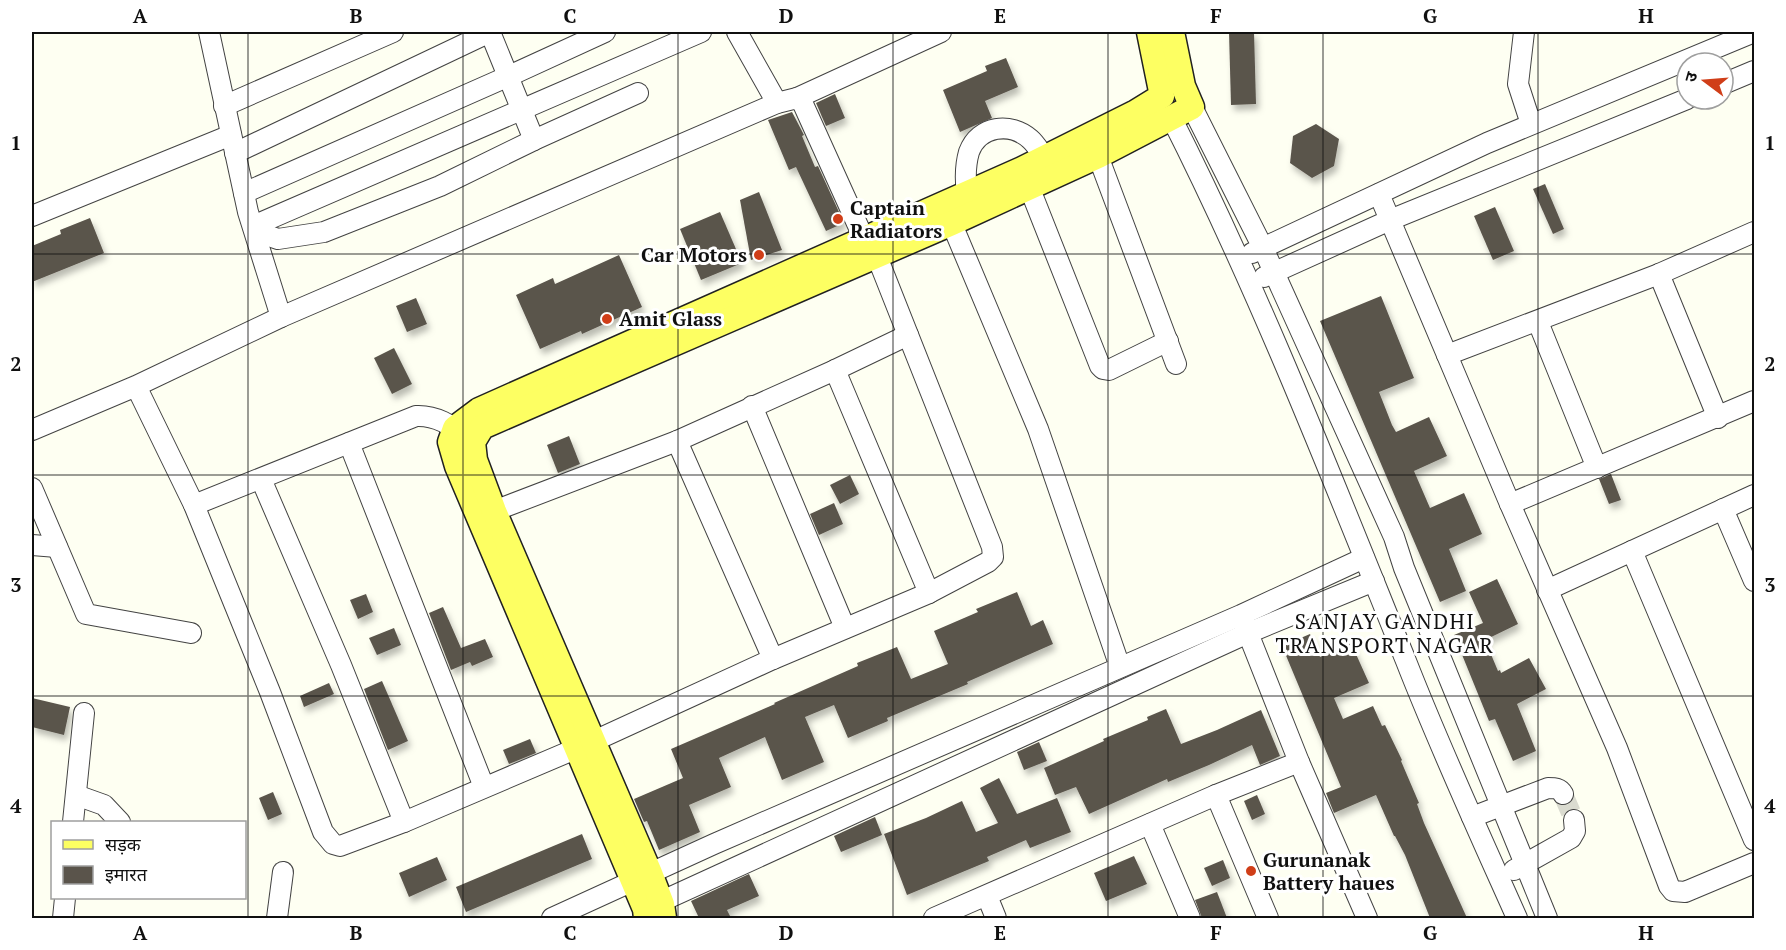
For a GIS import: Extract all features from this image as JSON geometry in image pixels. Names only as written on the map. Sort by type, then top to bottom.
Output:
[{"type":"main road","points":[[1149,32],[1177,102]]},
{"type":"main road","points":[[1172,32],[1177,102]]},
{"type":"main road","points":[[948,214],[967,194],[1098,156],[1177,102]]},
{"type":"main road","points":[[654,912],[585,745],[457,466],[450,442],[464,435],[478,410],[948,214],[1025,178],[1045,158],[1136,112],[1177,102]]},
{"type":"main road","points":[[464,435],[585,745]]},
{"type":"street","points":[[209,32],[244,193],[256,225],[281,317]]},
{"type":"street","points":[[224,106],[393,32]]},
{"type":"street","points":[[32,216],[233,144],[490,32],[534,140]]},
{"type":"street","points":[[244,193],[605,32]]},
{"type":"street","points":[[256,225],[701,32]]},
{"type":"street","points":[[737,32],[777,103]]},
{"type":"street","points":[[32,430],[136,386],[281,317],[777,103],[797,98],[941,32]]},
{"type":"street","points":[[1524,32],[1518,84],[1531,124]]},
{"type":"street","points":[[1238,260],[1531,124],[1755,32]]},
{"type":"street","points":[[1735,79],[1755,70]]},
{"type":"street","points":[[256,225],[269,236],[278,239],[324,232],[440,186],[638,93]]},
{"type":"street","points":[[136,386],[194,505],[270,692],[323,831],[333,844],[340,846],[404,822],[585,745],[773,659],[928,593],[988,562],[993,557],[908,335],[870,247],[803,104],[797,98]]},
{"type":"street","points":[[1177,102],[1263,248],[1274,272],[1394,537],[1547,918]]},
{"type":"street","points":[[1177,102],[1238,260],[1374,581],[1410,672],[1517,918]]},
{"type":"street","points":[[1250,284],[1390,220],[1675,104]]},
{"type":"street","points":[[967,194],[965,172],[970,150],[981,135],[999,127],[1016,129],[1031,140],[1045,158]]},
{"type":"street","points":[[1098,156],[1176,363]]},
{"type":"street","points":[[1025,178],[1100,366],[1108,370],[1168,341]]},
{"type":"street","points":[[1379,194],[1510,504],[1617,748],[1669,886],[1673,891],[1684,892],[1755,863]]},
{"type":"street","points":[[948,214],[1038,429],[1119,668]]},
{"type":"street","points":[[1447,355],[1659,274],[1755,232]]},
{"type":"street","points":[[1659,274],[1718,418]]},
{"type":"street","points":[[1538,322],[1597,468]]},
{"type":"street","points":[[494,511],[677,441],[908,335]]},
{"type":"street","points":[[835,370],[928,593]]},
{"type":"street","points":[[1510,504],[1755,402]]},
{"type":"street","points":[[752,406],[845,628]]},
{"type":"street","points":[[194,505],[416,416],[435,418],[464,435]]},
{"type":"street","points":[[677,441],[773,659]]},
{"type":"street","points":[[349,443],[484,787]]},
{"type":"street","points":[[261,480],[341,665],[404,822]]},
{"type":"street","points":[[32,488],[86,614],[191,633]]},
{"type":"street","points":[[1547,590],[1755,495]]},
{"type":"street","points":[[1723,509],[1755,581]]},
{"type":"street","points":[[32,545],[57,547]]},
{"type":"street","points":[[1632,551],[1755,840]]},
{"type":"street","points":[[654,912],[1245,624],[1364,558]]},
{"type":"street","points":[[552,918],[1119,668],[1374,581]]},
{"type":"street","points":[[1245,624],[1299,762],[1367,918]]},
{"type":"street","points":[[73,821],[84,713]]},
{"type":"street","points":[[934,918],[1216,795],[1299,762]]},
{"type":"street","points":[[1472,818],[1548,788],[1561,790],[1563,794]]},
{"type":"street","points":[[76,795],[104,805],[119,821]]},
{"type":"street","points":[[1216,795],[1268,918]]},
{"type":"street","points":[[1498,878],[1571,838],[1575,831],[1574,820]]},
{"type":"street","points":[[1150,824],[1190,918]]},
{"type":"street","points":[[277,918],[283,872]]},
{"type":"street","points":[[987,896],[996,918]]},
{"type":"street","points":[[64,918],[65,899]]},
{"type":"building","points":[[1229,32],[1254,32],[1256,104],[1231,105]]},
{"type":"building","points":[[1006,58],[1018,87],[985,101],[992,118],[960,132],[943,90],[987,71],[985,66]]},
{"type":"building","points":[[835,94],[845,118],[826,126],[816,103]]},
{"type":"building","points":[[792,112],[804,135],[802,136],[815,167],[818,166],[844,223],[826,231],[796,167],[789,170],[768,120]]},
{"type":"building","points":[[1316,124],[1339,139],[1334,166],[1312,178],[1290,163],[1293,136]]},
{"type":"building","points":[[1545,184],[1564,229],[1553,234],[1533,189]]},
{"type":"building","points":[[759,192],[782,250],[751,260],[740,200]]},
{"type":"building","points":[[1495,207],[1514,251],[1493,260],[1474,216]]},
{"type":"building","points":[[720,212],[742,263],[701,280],[680,229]]},
{"type":"building","points":[[90,218],[104,253],[32,282],[32,246],[61,234],[60,230]]},
{"type":"building","points":[[619,255],[642,307],[582,334],[581,331],[540,349],[516,295],[553,278],[555,284]]},
{"type":"building","points":[[1381,296],[1414,378],[1379,392],[1392,425],[1396,432],[1429,417],[1447,456],[1414,471],[1430,508],[1464,493],[1482,534],[1449,549],[1466,591],[1440,602],[1320,321]]},
{"type":"building","points":[[416,298],[427,324],[407,332],[396,306]]},
{"type":"building","points":[[394,348],[412,384],[392,394],[374,358]]},
{"type":"building","points":[[569,436],[580,464],[558,473],[547,445]]},
{"type":"building","points":[[1611,474],[1621,500],[1609,504],[1599,479]]},
{"type":"building","points":[[850,475],[859,494],[840,504],[830,485]]},
{"type":"building","points":[[834,503],[843,524],[819,535],[810,514]]},
{"type":"building","points":[[1497,579],[1518,624],[1485,640],[1498,671],[1500,670],[1501,673],[1529,658],[1546,689],[1517,704],[1536,751],[1513,761],[1495,719],[1489,721],[1454,635],[1483,623],[1469,592]]},
{"type":"building","points":[[1017,592],[1031,626],[1043,620],[1053,644],[967,682],[968,684],[887,718],[888,721],[848,738],[834,705],[805,717],[824,762],[782,780],[765,737],[719,758],[731,787],[689,805],[700,832],[659,850],[647,821],[644,822],[634,799],[683,778],[671,749],[858,666],[857,663],[897,647],[911,679],[948,664],[934,631],[978,612],[976,609]]},
{"type":"building","points":[[366,594],[373,612],[358,619],[350,600]]},
{"type":"building","points":[[443,607],[461,648],[485,639],[493,657],[472,666],[470,662],[451,670],[429,613]]},
{"type":"building","points":[[394,628],[401,645],[377,655],[369,638]]},
{"type":"building","points":[[1310,634],[1320,657],[1351,643],[1369,683],[1334,698],[1343,719],[1373,706],[1382,726],[1385,725],[1402,760],[1419,803],[1417,804],[1424,823],[1467,918],[1430,918],[1405,855],[1376,795],[1334,813],[1326,793],[1341,787],[1282,646]]},
{"type":"building","points":[[382,681],[408,741],[388,750],[364,689]]},
{"type":"building","points":[[329,683],[334,694],[304,707],[300,696]]},
{"type":"building","points":[[32,698],[70,707],[64,735],[32,727]]},
{"type":"building","points":[[1166,709],[1181,744],[1261,710],[1280,756],[1260,765],[1252,745],[1168,782],[1167,779],[1089,814],[1076,787],[1055,795],[1044,768],[1148,720],[1147,717]]},
{"type":"building","points":[[530,739],[536,753],[509,764],[503,750]]},
{"type":"building","points":[[1039,742],[1047,761],[1024,770],[1017,752]]},
{"type":"building","points":[[999,778],[1017,814],[1057,798],[1071,832],[1030,848],[1026,840],[987,857],[989,861],[907,895],[884,834],[962,801],[976,832],[998,823],[980,788]]},
{"type":"building","points":[[273,792],[282,814],[268,820],[259,798]]},
{"type":"building","points":[[1257,795],[1265,814],[1252,820],[1244,801]]},
{"type":"building","points":[[875,817],[882,835],[841,852],[834,836]]},
{"type":"building","points":[[582,834],[592,859],[466,912],[456,887]]},
{"type":"building","points":[[1134,856],[1147,884],[1106,901],[1094,873]]},
{"type":"building","points":[[437,857],[447,880],[409,897],[399,873]]},
{"type":"building","points":[[1223,860],[1230,878],[1212,886],[1204,868]]},
{"type":"building","points":[[749,874],[759,896],[727,910],[731,918],[699,918],[691,901]]},
{"type":"building","points":[[1217,892],[1227,918],[1202,918],[1195,900]]},
{"type":"tunnel","points":[[1563,794],[1574,820]]},
{"type":"place","name":"Captain Radiators","points":[[838,219]]},
{"type":"place","name":"Car Motors","points":[[759,255]]},
{"type":"place","name":"Amit Glass","points":[[607,319]]},
{"type":"place","name":"Gurunanak Battery haues","points":[[1251,871]]},
{"type":"district","name":"SANJAY GANDHI TRANSPORT NAGAR","points":[[1385,634]]}]
